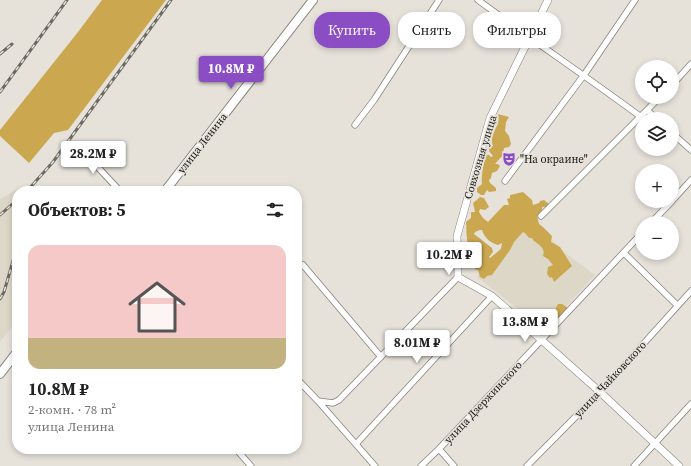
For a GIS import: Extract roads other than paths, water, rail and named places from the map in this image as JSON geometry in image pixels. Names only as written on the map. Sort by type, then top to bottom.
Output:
[{"type":"main road","name":"улица Ленина","points":[[169,186],[313,0]]},
{"type":"main road","points":[[0,374],[12,358]]},
{"type":"street","points":[[355,125],[374,100],[439,0]]},
{"type":"street","points":[[478,0],[494,12]]},
{"type":"street","name":"Совхозная улица","points":[[542,12],[548,0]]},
{"type":"street","points":[[505,181],[584,75],[635,0]]},
{"type":"street","name":"Совхозная улица","points":[[458,277],[457,236],[490,118],[524,48]]},
{"type":"street","points":[[544,48],[635,113]]},
{"type":"street","points":[[679,77],[691,64]]},
{"type":"street","points":[[648,111],[654,104]]},
{"type":"street","points":[[541,216],[635,123]]},
{"type":"street","points":[[679,139],[691,150]]},
{"type":"street","points":[[79,147],[115,186]]},
{"type":"street","points":[[679,193],[691,180]]},
{"type":"street","points":[[658,216],[665,208]]},
{"type":"street","name":"улица Дзержинского","points":[[421,466],[439,450],[541,339],[635,241]]},
{"type":"street","points":[[624,253],[677,305]]},
{"type":"street","points":[[303,264],[381,356]]},
{"type":"street","points":[[318,401],[333,403],[339,400],[458,277],[492,296],[600,392],[679,466]]},
{"type":"street","name":"улица Чайковского","points":[[527,466],[600,392],[691,290]]},
{"type":"street","points":[[356,444],[492,296]]},
{"type":"street","points":[[302,384],[375,466]]},
{"type":"street","points":[[634,466],[691,404]]},
{"type":"street","points":[[439,450],[454,466]]},
{"type":"street","points":[[240,454],[251,466]]},
{"type":"railway","points":[[0,92],[67,0]]},
{"type":"railway","points":[[31,186],[53,162],[171,0]]},
{"type":"railway","points":[[0,54],[12,44]]},
{"type":"railway","points":[[0,215],[12,204]]},
{"type":"railway","points":[[0,299],[4,292],[12,264]]},
{"type":"place","name":"\"На окраине\"","points":[[509,159]]}]
